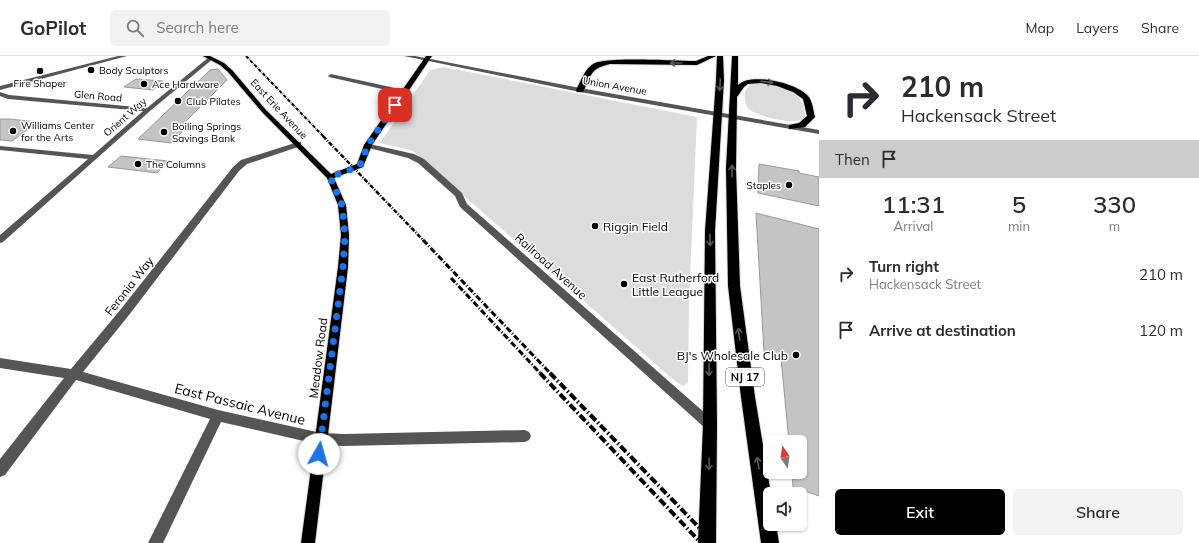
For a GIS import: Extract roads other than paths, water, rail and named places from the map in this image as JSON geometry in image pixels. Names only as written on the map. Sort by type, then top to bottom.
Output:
[{"type":"highway","points":[[580,90],[587,74],[596,66],[610,62],[697,63],[714,56]]},
{"type":"highway","name":"NJ 17","points":[[707,543],[710,425],[710,231],[718,114],[720,56]]},
{"type":"highway","name":"NJ 17","points":[[735,56],[731,210],[734,286],[748,398],[770,543]]},
{"type":"highway","points":[[735,95],[742,84],[748,81],[777,84],[796,92],[806,98],[811,117],[802,124],[792,127]]},
{"type":"main road","name":"East Erie Avenue","points":[[208,57],[230,71],[264,111],[330,177]]},
{"type":"main road","points":[[330,177],[360,165],[368,145],[428,58]]},
{"type":"main road","name":"Meadow Road","points":[[308,543],[343,267],[345,235],[342,205],[330,177]]},
{"type":"street","points":[[0,88],[124,56]]},
{"type":"street","name":"Union Avenue","points":[[407,56],[428,58],[580,90],[819,132]]},
{"type":"street","name":"Orient Way","points":[[0,240],[208,57]]},
{"type":"street","points":[[331,76],[404,92]]},
{"type":"street","name":"Glen Road","points":[[0,94],[8,97],[148,110]]},
{"type":"street","name":"Feronia Way","points":[[0,470],[236,169],[244,162],[298,144]]},
{"type":"street","name":"Railroad Avenue","points":[[368,145],[421,160],[459,195],[463,205],[467,209],[710,425]]},
{"type":"street","points":[[0,148],[95,157]]},
{"type":"street","name":"East Passaic Avenue","points":[[0,363],[74,374],[218,416],[321,439],[344,440],[525,436]]},
{"type":"street","points":[[155,543],[218,416]]},
{"type":"railway","points":[[246,56],[324,137]]},
{"type":"railway","points":[[323,136],[424,241]]},
{"type":"railway","points":[[423,240],[551,374]]},
{"type":"railway","points":[[451,278],[541,374]]},
{"type":"railway","points":[[540,373],[701,543]]},
{"type":"railway","points":[[550,373],[714,543]]},
{"type":"place","name":"Body Sculptors","points":[[91,70]]},
{"type":"place","name":"Fire Shaper","points":[[40,71]]},
{"type":"place","name":"Ace Hardware","points":[[144,84]]},
{"type":"place","name":"Club Pilates","points":[[178,101]]},
{"type":"place","name":"Williams Center for the Arts","points":[[13,131]]},
{"type":"place","name":"Boiling Springs Savings Bank","points":[[164,132]]},
{"type":"place","name":"The Columns","points":[[138,164]]},
{"type":"place","name":"Staples","points":[[789,185]]},
{"type":"place","name":"Riggin Field","points":[[595,226]]},
{"type":"place","name":"East Rutherford Little League","points":[[624,284]]},
{"type":"place","name":"BJ's Wholesale Club","points":[[796,355]]}]
